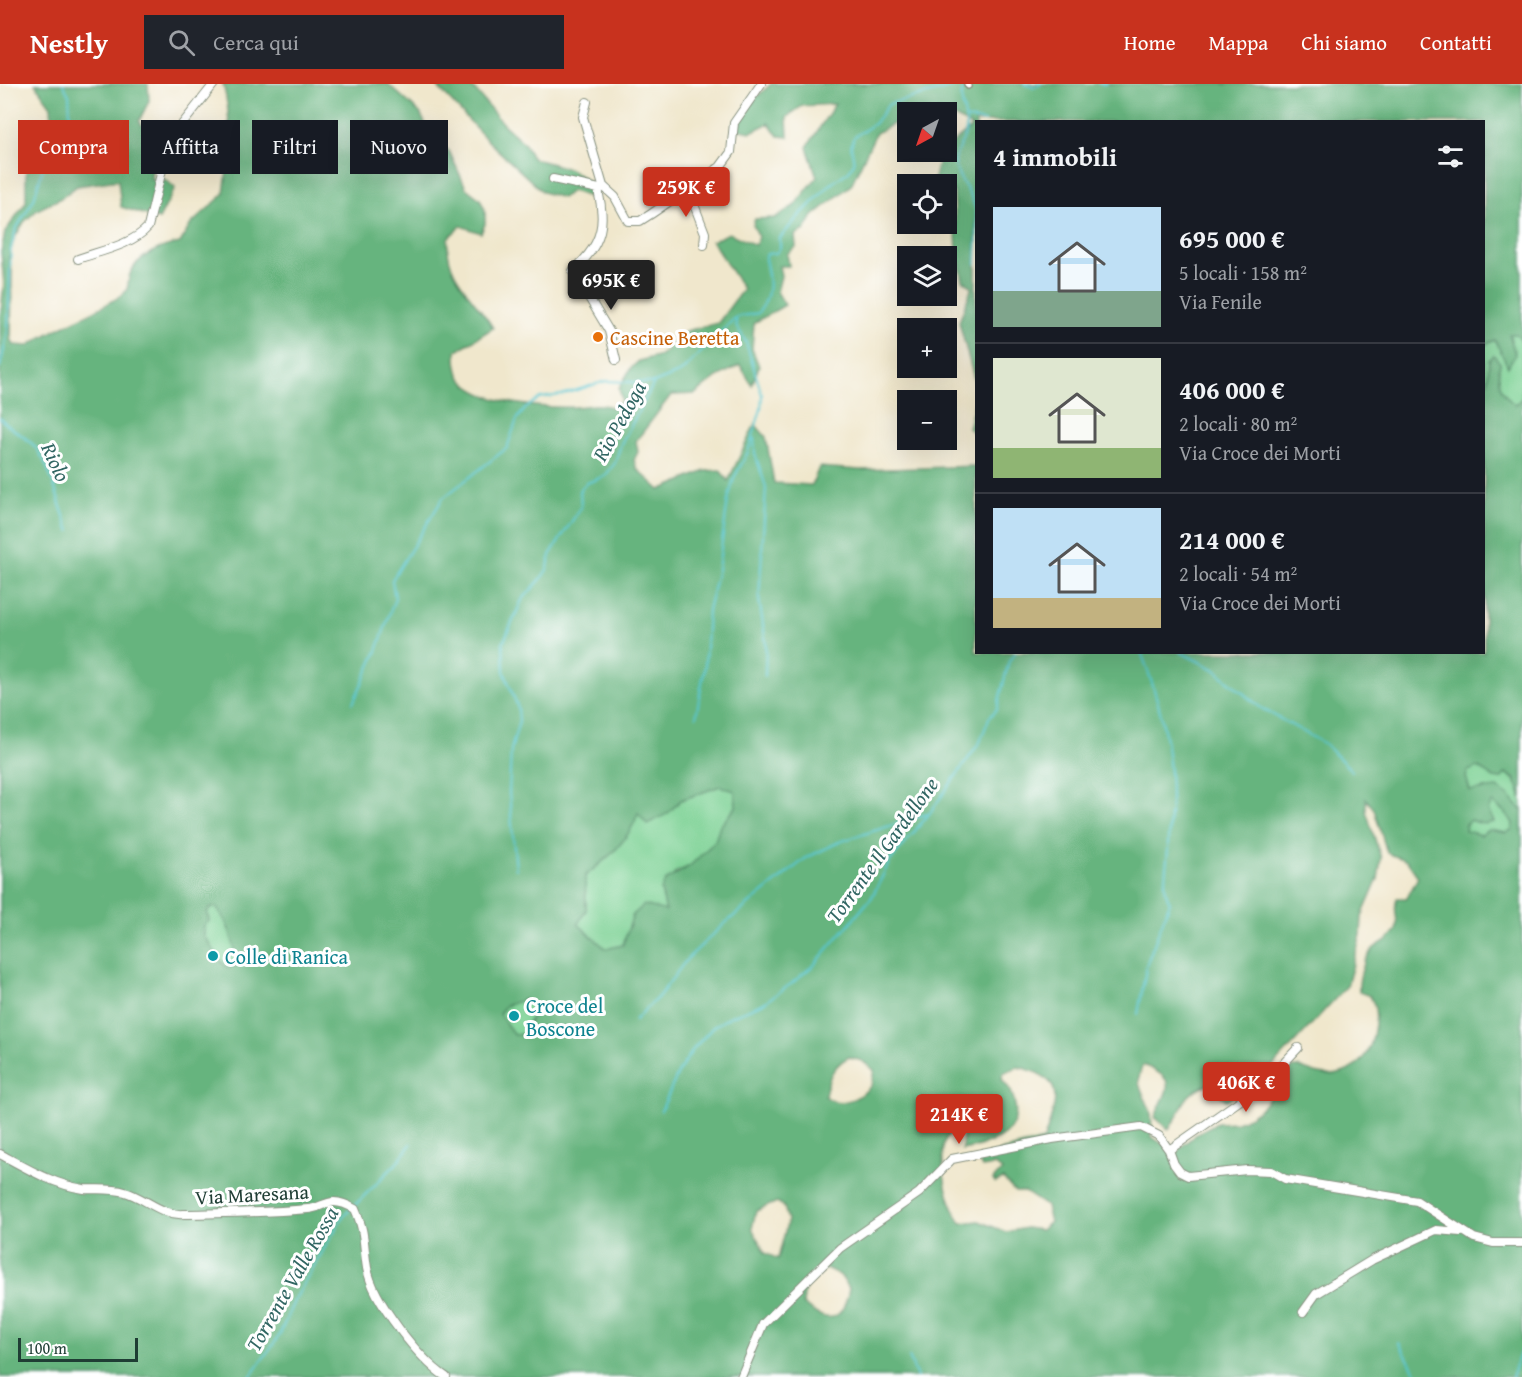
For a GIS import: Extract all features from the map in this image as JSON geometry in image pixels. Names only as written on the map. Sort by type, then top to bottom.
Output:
[{"type":"street","points":[[78,259],[129,241],[148,227],[169,141],[214,84]]},
{"type":"street","points":[[553,179],[601,187],[615,197],[628,221],[640,221],[720,167],[731,152],[734,123],[761,84]]},
{"type":"street","points":[[587,102],[583,117],[601,187],[598,197],[602,206],[595,249],[573,271],[609,331],[616,360]]},
{"type":"street","points":[[688,189],[705,233],[704,245]]},
{"type":"street","points":[[1169,1150],[1265,1083],[1298,1048]]},
{"type":"street","points":[[741,1377],[763,1324],[840,1248],[919,1193],[952,1160],[1052,1139],[1141,1127],[1159,1136],[1169,1150],[1174,1164],[1180,1172],[1188,1176],[1246,1170],[1271,1171],[1284,1179],[1417,1201],[1462,1232]]},
{"type":"street","name":"Via Maresana","points":[[0,1154],[45,1178],[83,1189],[113,1189],[128,1193],[146,1204],[168,1212],[231,1214],[312,1209],[330,1202],[342,1202],[355,1209],[364,1232],[367,1269],[373,1287],[418,1350],[446,1377]]},
{"type":"street","points":[[1303,1312],[1316,1294],[1372,1260],[1436,1230],[1462,1232],[1493,1242],[1522,1243]]},
{"type":"green space","points":[[35,84],[148,84],[149,101],[139,121],[141,124],[141,174],[151,174],[151,179],[166,180],[175,188],[159,219],[121,207],[118,180],[77,186],[61,198],[37,210],[24,222],[14,239],[9,258],[12,271],[11,338],[14,345],[28,346],[125,293],[134,267],[158,249],[180,243],[191,224],[224,194],[226,174],[240,174],[240,120],[229,120],[223,84],[388,84],[420,113],[424,120],[350,120],[350,174],[448,174],[448,150],[466,188],[480,199],[485,210],[485,224],[481,233],[461,226],[448,238],[448,252],[456,275],[493,328],[456,351],[457,368],[461,378],[470,387],[483,394],[513,403],[561,407],[599,405],[615,408],[622,400],[619,388],[631,368],[639,361],[661,355],[686,331],[718,323],[743,289],[712,241],[729,233],[755,245],[759,237],[753,225],[755,219],[775,218],[794,206],[817,177],[807,147],[835,104],[802,106],[787,117],[788,137],[778,136],[769,123],[751,132],[736,129],[750,103],[771,84],[1522,84],[1522,342],[1517,334],[1509,334],[1515,354],[1508,367],[1495,340],[1485,345],[1485,120],[975,120],[975,382],[959,322],[972,287],[963,280],[957,252],[957,174],[935,174],[939,162],[957,162],[957,140],[972,127],[957,118],[957,102],[897,102],[897,122],[876,133],[851,185],[813,216],[805,230],[795,235],[796,247],[787,254],[789,266],[779,266],[781,276],[777,292],[785,305],[754,323],[752,349],[759,366],[752,385],[740,365],[717,377],[695,394],[671,395],[636,441],[638,452],[634,460],[637,469],[660,490],[705,471],[720,470],[728,481],[755,424],[766,437],[774,483],[812,485],[819,467],[860,470],[975,466],[975,654],[1485,654],[1485,384],[1488,382],[1489,360],[1494,355],[1500,363],[1499,381],[1506,396],[1515,405],[1522,398],[1522,798],[1515,779],[1506,773],[1501,779],[1494,778],[1478,767],[1468,771],[1466,777],[1470,791],[1497,788],[1509,796],[1522,811],[1522,1377],[0,1377],[0,319],[4,284],[1,252],[5,232],[26,202],[26,174],[129,174],[129,120],[52,120],[51,106]],"holes":[[[720,786],[735,791],[736,807],[720,826],[715,841],[690,866],[665,881],[661,890],[666,911],[644,905],[633,915],[623,945],[606,949],[578,924],[586,910],[585,876],[610,856],[629,832],[638,813],[647,824],[667,814],[681,800]],[[1366,799],[1374,809],[1387,853],[1407,861],[1418,877],[1407,898],[1397,898],[1396,930],[1370,952],[1362,968],[1359,992],[1370,996],[1376,1015],[1366,1054],[1354,1067],[1339,1074],[1317,1073],[1298,1067],[1288,1069],[1273,1079],[1272,1093],[1268,1100],[1251,1116],[1237,1122],[1218,1123],[1207,1128],[1176,1153],[1152,1137],[1150,1110],[1139,1082],[1143,1065],[1155,1070],[1166,1080],[1166,1092],[1155,1117],[1168,1130],[1186,1099],[1198,1089],[1208,1084],[1227,1101],[1274,1065],[1347,986],[1361,935],[1362,916],[1378,879],[1381,858],[1366,811]],[[1492,803],[1506,813],[1513,823],[1512,830],[1506,833],[1488,830],[1481,835],[1465,831],[1466,824],[1470,820],[1485,824],[1494,822],[1488,810]],[[216,907],[225,920],[233,941],[237,965],[228,968],[204,937],[204,925],[209,921],[207,912],[210,908]],[[525,999],[533,1007],[533,1013],[524,1034],[514,1035],[499,1014],[505,1006]],[[849,1057],[862,1061],[874,1070],[871,1086],[855,1098],[843,1102],[831,1100],[825,1096],[830,1078],[835,1068]],[[1018,1067],[1046,1078],[1052,1085],[1055,1094],[1054,1104],[1044,1140],[1001,1151],[978,1161],[982,1167],[995,1165],[1002,1170],[993,1180],[995,1183],[1003,1179],[1015,1192],[1025,1192],[1046,1206],[1050,1222],[1041,1230],[1026,1228],[1006,1232],[979,1221],[961,1223],[952,1206],[943,1167],[943,1147],[953,1127],[959,1100],[973,1111],[963,1134],[962,1150],[996,1140],[1005,1134],[1015,1119],[1011,1092],[1002,1079],[1003,1073]],[[777,1202],[784,1207],[788,1220],[778,1259],[765,1253],[752,1228],[756,1211]],[[826,1268],[840,1275],[849,1288],[843,1308],[834,1317],[827,1317],[812,1311],[803,1304],[805,1287]]]},
{"type":"green space","points":[[435,84],[470,84],[503,124],[524,143],[532,158],[570,169],[589,182],[589,197],[572,191],[562,198],[543,192],[490,143]]},
{"type":"green space","points":[[1509,333],[1517,334],[1522,342],[1522,398],[1514,405],[1505,396],[1500,386],[1500,363],[1489,360],[1488,382],[1485,384],[1485,345],[1495,340],[1515,354]]},
{"type":"green space","points":[[975,403],[975,433],[968,428]]},
{"type":"green space","points":[[1478,767],[1494,778],[1501,779],[1506,773],[1514,780],[1519,789],[1522,811],[1513,800],[1484,788],[1477,792],[1470,791],[1466,777],[1468,770]]},
{"type":"green space","points":[[720,786],[735,791],[736,807],[720,826],[716,841],[690,866],[676,872],[661,890],[666,911],[633,915],[623,945],[606,949],[578,924],[586,910],[585,876],[610,855],[623,840],[638,812],[667,814],[681,800]]},
{"type":"green space","points":[[1492,803],[1506,813],[1513,823],[1512,830],[1506,833],[1488,830],[1481,835],[1465,831],[1466,824],[1470,820],[1479,823]]},
{"type":"green space","points":[[216,907],[228,927],[238,964],[228,968],[204,937],[204,924],[209,921],[207,912],[210,908]]},
{"type":"green space","points":[[525,999],[533,1007],[533,1013],[523,1034],[514,1035],[499,1014],[505,1006]]},
{"type":"waterway","name":"Riolo","points":[[0,367],[8,331],[11,249],[16,229],[34,199],[44,164],[70,116],[69,95],[63,84]]},
{"type":"waterway","name":"Torrente Il Gardellone","points":[[965,84],[962,102],[966,129],[957,152],[955,166],[975,207]]},
{"type":"waterway","name":"Rio Pedoga","points":[[516,869],[509,793],[511,750],[519,721],[518,708],[504,671],[503,643],[522,600],[548,568],[550,555],[581,507],[580,489],[587,483],[605,476],[615,463],[621,444],[654,383],[681,372],[736,317],[758,313],[763,307],[769,288],[765,259],[767,254],[776,253],[780,248],[780,238],[798,217],[832,183],[849,171],[854,163],[851,146],[854,137],[874,124],[889,104],[965,84]]},
{"type":"waterway","points":[[1024,84],[1034,87],[1041,84]]},
{"type":"waterway","points":[[1099,84],[1106,84]]},
{"type":"waterway","points":[[965,118],[975,120]]},
{"type":"waterway","points":[[696,717],[705,665],[708,610],[718,569],[728,500],[734,478],[748,452],[761,409],[762,395],[746,342],[736,325],[736,317]]},
{"type":"waterway","points":[[353,703],[377,651],[395,598],[392,580],[443,498],[507,448],[517,419],[526,408],[540,398],[561,395],[606,381],[653,383]]},
{"type":"waterway","name":"Riolo","points":[[0,418],[32,444],[42,457],[70,531]]},
{"type":"waterway","points":[[754,438],[755,454],[766,487],[759,599],[766,644],[765,676]]},
{"type":"waterway","name":"Torrente Il Gardellone","points":[[661,1111],[679,1071],[694,1048],[713,1027],[731,1016],[762,1004],[791,984],[815,964],[872,897],[890,861],[929,814],[980,742],[989,718],[997,709],[1009,661],[1014,654]]},
{"type":"waterway","points":[[1138,1014],[1147,963],[1170,902],[1165,889],[1171,797],[1169,760],[1163,723],[1142,654]]},
{"type":"waterway","points":[[1184,654],[1214,669],[1261,708],[1325,744],[1352,771]]},
{"type":"waterway","points":[[635,1020],[660,995],[687,959],[723,925],[806,858],[839,842],[927,814]]},
{"type":"waterway","name":"Torrente Valle Rossa","points":[[354,1206],[396,1164],[411,1144]]},
{"type":"waterway","name":"Torrente Valle Rossa","points":[[250,1377],[279,1336],[294,1301],[343,1216],[350,1210]]},
{"type":"waterway","points":[[1399,1343],[1418,1377]]},
{"type":"waterway","points":[[1512,1377],[1522,1348]]},
{"type":"waterway","points":[[909,1357],[917,1377]]},
{"type":"place","name":"Cascine Beretta","points":[[598,337]]},
{"type":"place","name":"Colle di Ranica","points":[[213,956]]},
{"type":"place","name":"Croce del Boscone","points":[[514,1016]]}]
